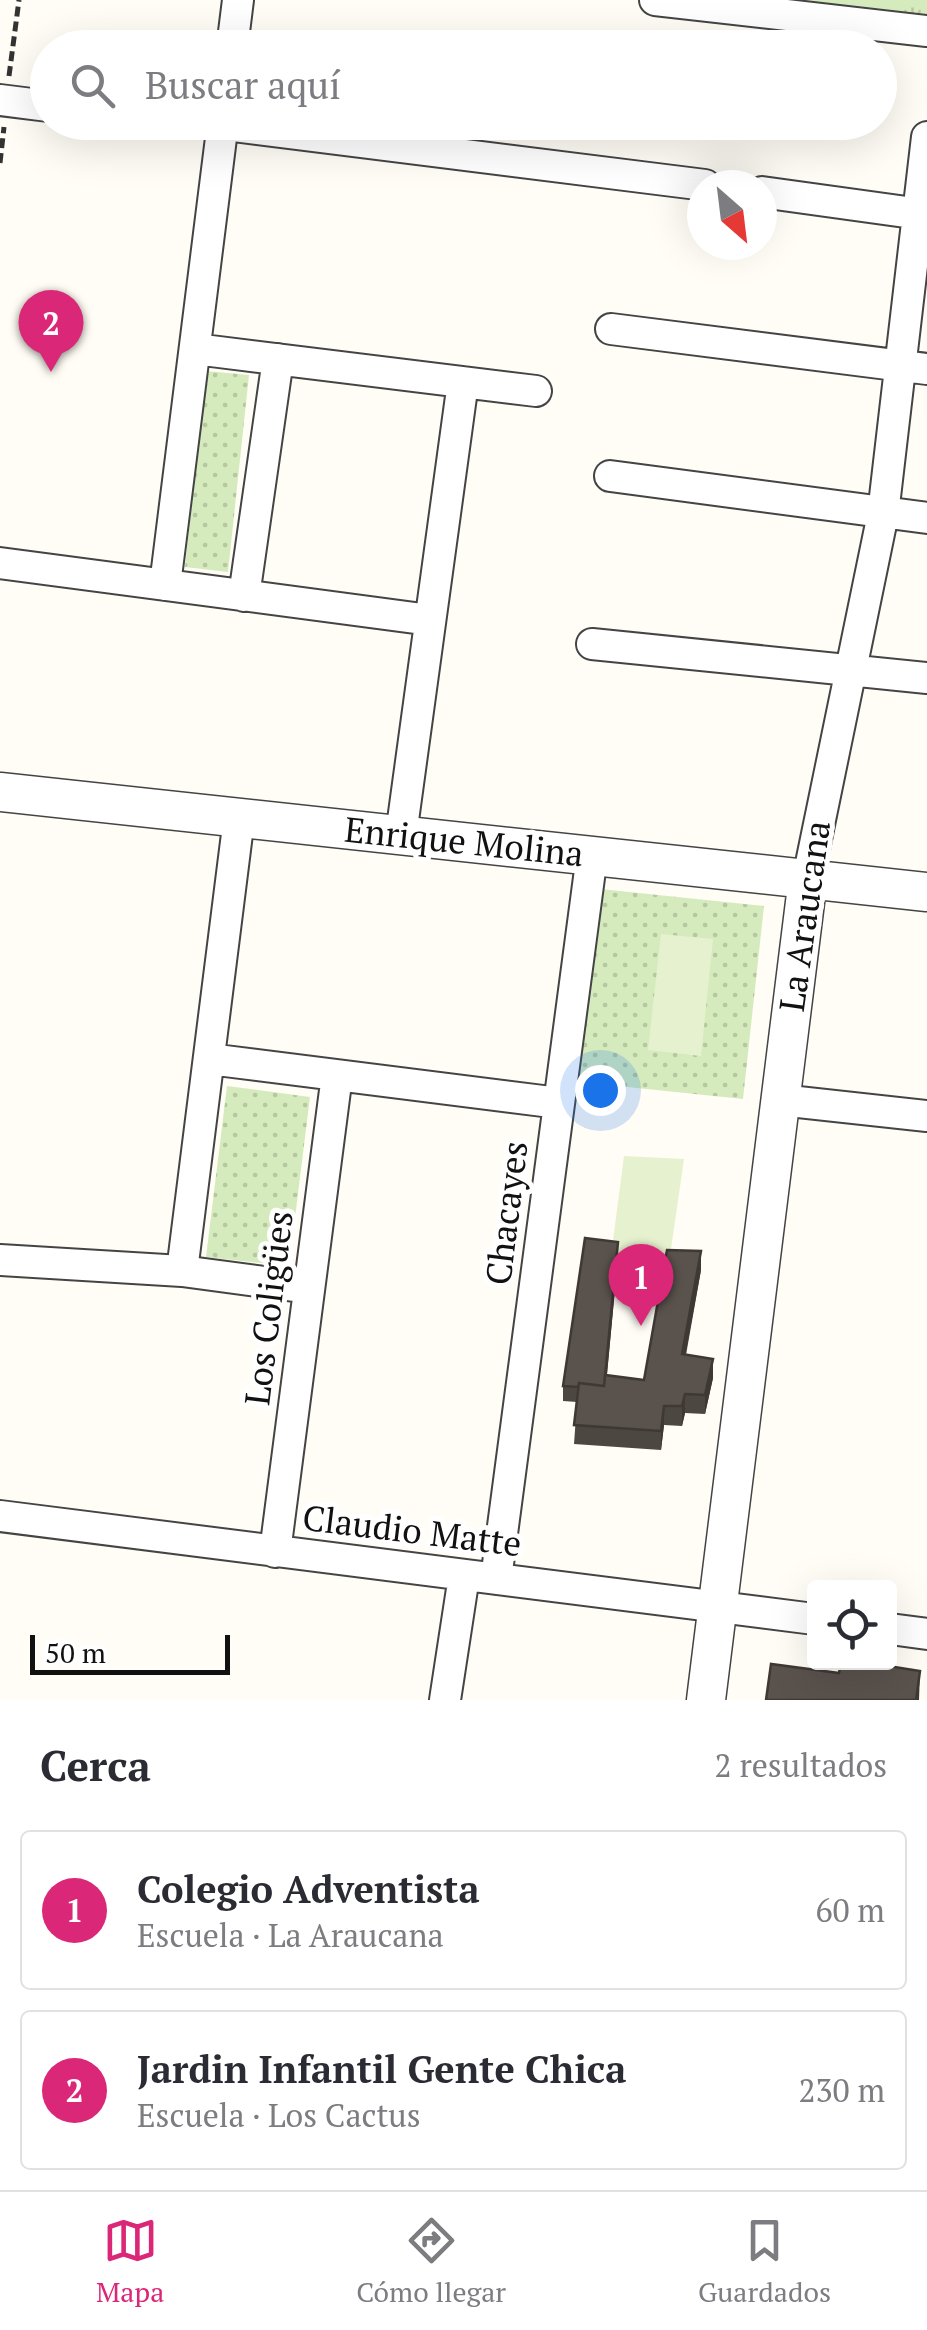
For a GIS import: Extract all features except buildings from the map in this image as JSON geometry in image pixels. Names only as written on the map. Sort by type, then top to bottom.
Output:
[{"type":"street","points":[[234,30],[238,0]]},
{"type":"street","points":[[656,0],[927,31]]},
{"type":"street","points":[[0,100],[30,104]]},
{"type":"street","name":"La Araucana","points":[[706,1700],[808,878],[913,368],[927,137]]},
{"type":"street","points":[[165,585],[195,348],[214,140]]},
{"type":"street","points":[[350,140],[687,183]]},
{"type":"street","points":[[777,194],[922,214]]},
{"type":"street","points":[[611,329],[913,368]]},
{"type":"street","points":[[195,348],[536,391]]},
{"type":"street","points":[[244,596],[278,359]]},
{"type":"street","points":[[401,835],[463,382]]},
{"type":"street","points":[[610,476],[927,518]]},
{"type":"street","points":[[0,563],[430,620]]},
{"type":"street","points":[[592,644],[927,678]]},
{"type":"street","name":"Enrique Molina","points":[[0,792],[927,892]]},
{"type":"street","points":[[182,1270],[239,818]]},
{"type":"street","name":"Chacayes","points":[[496,1580],[592,856]]},
{"type":"street","points":[[209,1059],[559,1103]]},
{"type":"street","name":"Los Coligües","points":[[275,1552],[337,1075]]},
{"type":"street","points":[[780,1100],[927,1116]]},
{"type":"street","points":[[0,1260],[182,1270],[309,1288]]},
{"type":"street","name":"Claudio Matte","points":[[0,1516],[807,1618]]},
{"type":"street","points":[[445,1700],[464,1576]]},
{"type":"street","points":[[897,1630],[927,1634]]},
{"type":"green space","points":[[698,0],[927,0],[927,31]]},
{"type":"green space","points":[[206,371],[249,375],[228,572],[185,567]]},
{"type":"green space","points":[[600,889],[764,906],[743,1099],[579,1082]]},
{"type":"green space","points":[[661,934],[713,939],[701,1056],[648,1050]]},
{"type":"green space","points":[[227,1086],[310,1097],[289,1266],[206,1257]]},
{"type":"green space","points":[[624,1156],[684,1159],[669,1263],[611,1256]]},
{"type":"place","name":"Jardin Infantil Gente Chica","points":[[51,372]]},
{"type":"place","name":"Colegio Adventista","points":[[641,1326]]}]
